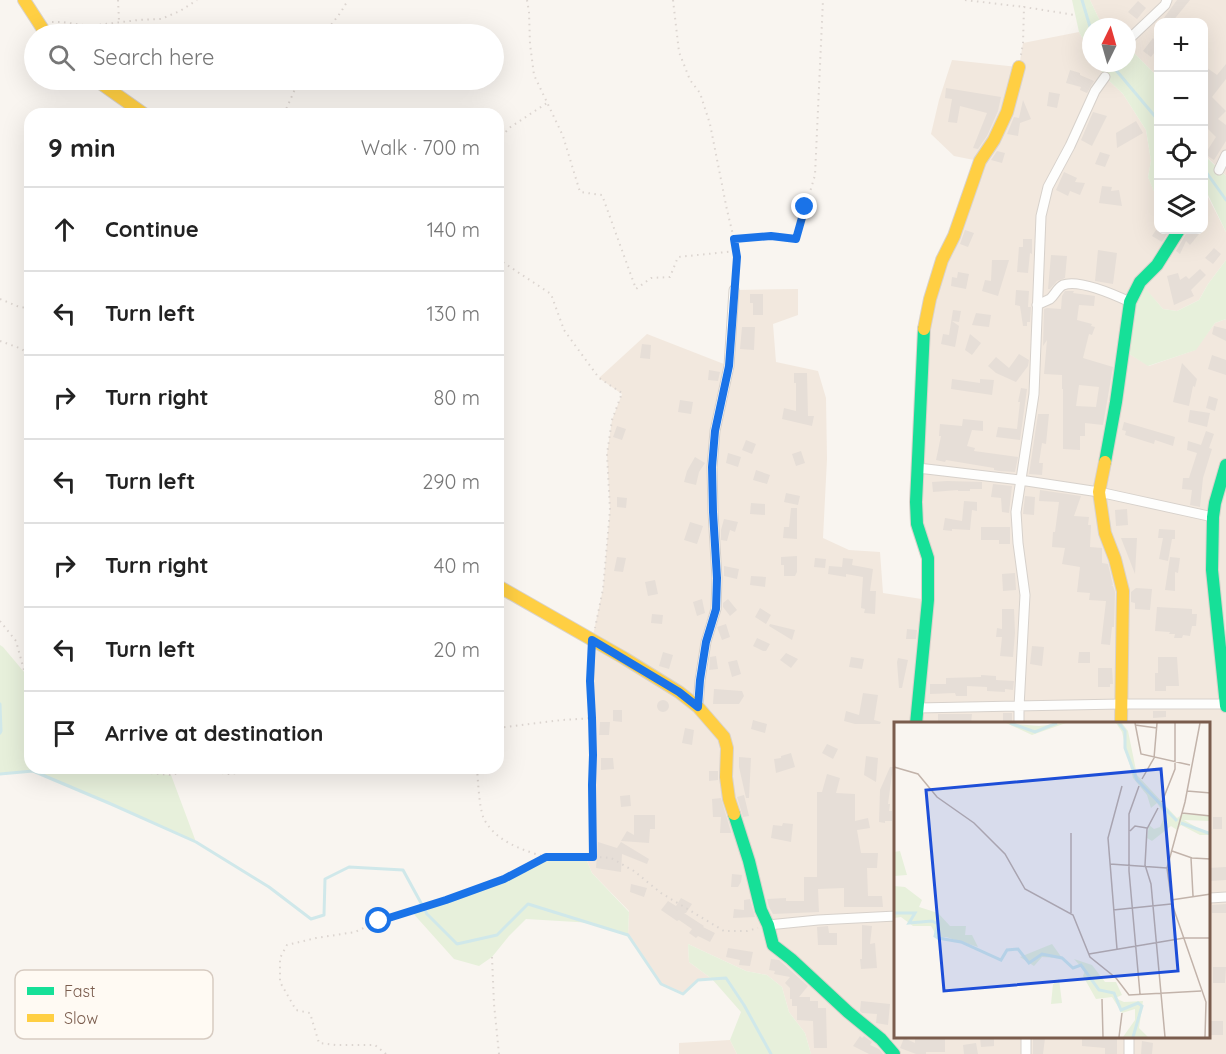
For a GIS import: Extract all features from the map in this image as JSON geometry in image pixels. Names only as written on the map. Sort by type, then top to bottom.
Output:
[{"type":"street","points":[[24,0],[37,22]]},
{"type":"street","points":[[1136,32],[1165,5],[1167,0]]},
{"type":"street","points":[[916,722],[928,600],[928,558],[917,524],[916,502],[923,344],[930,299],[980,161],[994,140],[1007,112],[1019,67]]},
{"type":"street","points":[[1019,722],[1026,595],[1016,512],[1034,394],[1041,216],[1048,187],[1095,91],[1105,77]]},
{"type":"street","points":[[110,90],[136,108]]},
{"type":"street","points":[[1219,170],[1226,155]]},
{"type":"street","points":[[1121,722],[1123,591],[1115,559],[1105,533],[1099,492],[1116,402],[1130,302],[1140,282],[1158,265],[1177,234]]},
{"type":"street","points":[[1037,305],[1050,299],[1060,286],[1068,284],[1106,291],[1130,302]]},
{"type":"street","points":[[698,707],[706,642],[716,609],[717,578],[712,467],[715,431],[729,366],[734,290]]},
{"type":"street","points":[[916,708],[1121,704],[1226,705],[1212,570],[1213,517],[1226,465]]},
{"type":"street","points":[[918,468],[1099,492],[1213,517]]},
{"type":"street","points":[[504,589],[679,692],[698,707],[724,737],[727,748],[726,777],[729,800],[773,945],[894,1054]]},
{"type":"street","points":[[1211,898],[1226,897]]},
{"type":"street","points":[[768,925],[894,915]]},
{"type":"path","points":[[117,0],[119,22]]},
{"type":"path","points":[[104,24],[161,19],[197,0]]},
{"type":"path","points":[[332,24],[348,0]]},
{"type":"path","points":[[527,0],[534,75],[563,136],[580,192],[602,195],[636,289],[651,278],[670,277],[678,257],[736,251]]},
{"type":"path","points":[[673,0],[680,52],[690,80],[700,93],[710,124],[737,257],[734,290]]},
{"type":"path","points":[[734,239],[771,236],[796,239],[814,175],[823,0]]},
{"type":"path","points":[[965,0],[1024,6],[1075,15]]},
{"type":"path","points":[[1013,5],[1015,0]]},
{"type":"path","points":[[1019,67],[1023,43],[1024,6]]},
{"type":"path","points":[[37,22],[76,24]]},
{"type":"path","points":[[287,108],[295,90]]},
{"type":"path","points":[[504,134],[509,128],[548,102]]},
{"type":"path","points":[[504,263],[551,294],[564,330],[599,378],[622,393],[612,420],[607,454],[610,510],[603,589],[592,640],[590,681],[593,857]]},
{"type":"path","points":[[0,299],[24,308]]},
{"type":"path","points":[[0,341],[24,351]]},
{"type":"path","points":[[0,621],[16,641],[24,670]]},
{"type":"path","points":[[504,727],[592,718]]},
{"type":"path","points":[[160,774],[175,774]]},
{"type":"path","points":[[477,774],[483,818],[495,834],[518,848],[546,857],[611,858],[634,871],[661,893],[724,931],[747,931],[768,925]]},
{"type":"path","points":[[386,1054],[375,1045],[319,1043],[310,1013],[296,1010],[280,982],[280,958],[287,945],[355,932],[379,921],[504,879],[546,857]]},
{"type":"path","points":[[492,957],[499,1054]]},
{"type":"shaded area","points":[[1090,0],[1226,0],[1226,176],[1208,158],[1208,18],[1154,18],[1154,73],[1136,55],[1136,18],[1099,18]]},
{"type":"shaded area","points":[[1079,32],[1082,37],[1082,72],[1102,72],[1123,94],[1146,130],[1151,161],[1148,177],[1154,191],[1154,234],[1208,234],[1208,198],[1226,232],[1226,260],[1199,300],[1177,311],[1163,309],[1140,283],[1123,350],[1149,366],[1195,350],[1215,323],[1226,319],[1226,1054],[811,1054],[805,1033],[789,1012],[782,987],[767,975],[746,971],[688,944],[689,962],[712,979],[698,980],[683,994],[661,984],[628,935],[629,911],[592,873],[585,856],[593,856],[593,718],[589,681],[592,640],[603,589],[610,510],[607,454],[612,420],[622,394],[599,378],[647,334],[729,366],[734,290],[798,289],[798,315],[773,324],[776,362],[818,371],[826,398],[827,459],[823,538],[849,550],[880,552],[883,593],[928,600],[917,524],[923,334],[979,161],[954,156],[931,134],[952,60],[1019,67],[1023,43]]},
{"type":"shaded area","points":[[730,1040],[737,1054],[679,1054],[679,1043]]},
{"type":"green space","points":[[1072,0],[1090,0],[1099,18],[1082,18],[1082,37]]},
{"type":"green space","points":[[1136,55],[1154,73],[1154,192],[1148,177],[1151,161],[1146,130],[1123,94],[1102,72],[1136,72]]},
{"type":"green space","points":[[1208,159],[1226,176],[1226,232],[1208,195]]},
{"type":"green space","points":[[1226,260],[1226,319],[1215,323],[1196,350],[1148,366],[1123,350],[1140,282],[1163,309],[1177,311],[1199,300]]},
{"type":"green space","points":[[0,645],[24,672],[24,772],[0,774]]},
{"type":"green space","points":[[40,774],[171,775],[196,842]]},
{"type":"green space","points":[[585,856],[592,873],[629,912],[628,935],[593,923],[526,919],[492,957],[479,966],[454,959],[411,911],[504,879],[546,857]]},
{"type":"green space","points":[[688,944],[746,971],[767,975],[782,987],[789,1012],[805,1033],[811,1054],[737,1054],[730,1040],[741,1012],[712,979],[689,962]]},
{"type":"building","points":[[1177,0],[1190,0],[1175,18],[1164,18]]},
{"type":"building","points":[[1138,1],[1146,8],[1137,19],[1128,12]]},
{"type":"building","points":[[1153,38],[1154,53],[1151,57],[1143,51]]},
{"type":"building","points":[[1226,64],[1226,79],[1212,97],[1226,111],[1218,119],[1226,125],[1226,141],[1214,160],[1208,156],[1208,149],[1216,137],[1208,129],[1208,69],[1217,75]]},
{"type":"building","points":[[1070,70],[1094,81],[1087,93],[1080,90],[1081,87],[1066,83]]},
{"type":"building","points":[[946,88],[1001,97],[998,111],[987,136],[978,149],[973,148],[987,113],[960,106],[957,123],[948,122],[952,99],[945,98]]},
{"type":"building","points":[[1049,92],[1060,94],[1057,108],[1047,106]]},
{"type":"building","points":[[1023,100],[1031,119],[1020,123],[1018,136],[1007,134],[1014,117],[1019,118]]},
{"type":"building","points":[[1093,112],[1107,116],[1092,146],[1081,140]]},
{"type":"building","points":[[1136,121],[1143,133],[1117,148],[1116,133]]},
{"type":"building","points":[[997,151],[1005,153],[1002,163],[991,160]]},
{"type":"building","points":[[1100,152],[1110,155],[1105,167],[1095,164]]},
{"type":"building","points":[[1064,172],[1077,178],[1075,182],[1085,183],[1080,195],[1070,191],[1068,196],[1056,190]]},
{"type":"building","points":[[1102,186],[1112,187],[1111,191],[1119,190],[1122,206],[1099,203]]},
{"type":"building","points":[[965,230],[974,233],[968,247],[960,244]]},
{"type":"building","points":[[1154,233],[1167,234],[1162,242],[1152,236]]},
{"type":"building","points":[[1186,234],[1199,234],[1190,245],[1186,241],[1180,254],[1176,251]]},
{"type":"building","points":[[1023,239],[1032,239],[1028,273],[1017,272],[1019,247],[1023,247]]},
{"type":"building","points":[[1214,248],[1221,254],[1213,264],[1205,258]]},
{"type":"building","points":[[1098,250],[1117,253],[1113,284],[1095,281]]},
{"type":"building","points":[[1051,255],[1067,256],[1065,278],[1057,281],[1048,289]]},
{"type":"building","points":[[992,260],[1009,260],[998,296],[982,291],[985,280],[991,281]]},
{"type":"building","points":[[1200,269],[1206,275],[1191,290],[1194,296],[1174,305],[1167,276],[1178,273],[1180,280],[1186,276],[1189,279]]},
{"type":"building","points":[[958,272],[969,274],[966,289],[951,286],[952,277],[957,278]]},
{"type":"building","points":[[1016,290],[1029,291],[1028,307],[1031,307],[1030,322],[1027,322],[1027,326],[1023,326],[1020,306],[1015,305]]},
{"type":"building","points":[[1065,291],[1074,291],[1073,293],[1095,296],[1094,306],[1079,305],[1077,320],[1095,327],[1092,335],[1089,334],[1083,358],[1113,367],[1103,425],[1085,423],[1085,436],[1080,436],[1080,450],[1063,449],[1062,375],[1044,374],[1047,340],[1043,346],[1044,309],[1061,309],[1062,296]],"holes":[[[1079,385],[1099,387],[1096,407],[1076,406]]]},
{"type":"building","points":[[750,294],[763,294],[763,315],[753,315]]},
{"type":"building","points":[[953,310],[961,311],[959,322],[952,321],[959,326],[955,347],[941,344],[943,334],[949,335]]},
{"type":"building","points":[[976,313],[991,315],[989,327],[972,325]]},
{"type":"building","points":[[1214,326],[1226,329],[1226,341],[1212,334]]},
{"type":"building","points":[[742,327],[755,327],[754,350],[740,349]]},
{"type":"building","points":[[970,334],[981,343],[972,355],[965,350]]},
{"type":"building","points":[[642,344],[651,345],[650,359],[640,358]]},
{"type":"building","points":[[1019,354],[1029,360],[1028,366],[1016,382],[996,373],[988,366],[996,357],[1009,368]]},
{"type":"building","points":[[1212,355],[1226,360],[1226,375],[1208,369]]},
{"type":"building","points":[[1182,363],[1197,379],[1195,387],[1193,386],[1189,406],[1173,402]]},
{"type":"building","points":[[709,370],[720,372],[718,381],[708,380]]},
{"type":"building","points":[[794,373],[807,373],[808,416],[814,416],[812,426],[782,419],[784,408],[796,411]]},
{"type":"building","points":[[952,379],[980,383],[980,379],[994,380],[992,395],[951,389]]},
{"type":"building","points":[[1021,388],[1027,389],[1020,440],[996,437],[998,427],[1017,429]]},
{"type":"building","points":[[1209,396],[1218,399],[1215,411],[1206,408]]},
{"type":"building","points":[[680,400],[693,402],[691,414],[678,412]]},
{"type":"building","points":[[1190,410],[1210,413],[1207,427],[1188,422]]},
{"type":"building","points":[[1038,414],[1049,414],[1046,444],[1042,443],[1039,463],[1043,463],[1042,475],[1029,474]]},
{"type":"building","points":[[963,419],[983,421],[983,431],[972,430],[967,446],[975,448],[974,451],[1018,457],[1015,472],[936,460],[941,436],[939,436],[940,424],[962,426]]},
{"type":"building","points":[[1124,422],[1175,437],[1173,446],[1155,440],[1154,444],[1125,435],[1126,431],[1122,430]]},
{"type":"building","points":[[617,426],[626,429],[622,440],[613,437]]},
{"type":"building","points":[[1206,431],[1214,434],[1203,478],[1200,507],[1190,505],[1192,490],[1182,489],[1183,478],[1189,478],[1197,453],[1187,450],[1188,441],[1201,445]]},
{"type":"building","points":[[746,440],[756,444],[752,454],[742,450]]},
{"type":"building","points":[[801,451],[805,463],[796,466],[792,454]]},
{"type":"building","points":[[728,453],[741,457],[738,467],[726,463]]},
{"type":"building","points":[[695,457],[705,463],[699,472],[696,485],[684,482]]},
{"type":"building","points":[[756,470],[770,475],[767,484],[753,480]]},
{"type":"building","points":[[932,482],[982,482],[982,489],[933,492]]},
{"type":"building","points":[[993,484],[1012,486],[1009,513],[1002,512],[1001,498],[991,497]]},
{"type":"building","points":[[1040,490],[1081,496],[1074,516],[1089,517],[1090,547],[1102,548],[1102,563],[1108,564],[1113,585],[1111,586],[1115,592],[1114,627],[1112,627],[1110,645],[1101,644],[1106,601],[1089,600],[1090,593],[1077,592],[1080,567],[1062,564],[1065,548],[1052,547],[1059,502],[1039,501]]},
{"type":"building","points":[[786,493],[800,496],[798,505],[784,502]]},
{"type":"building","points":[[1025,496],[1035,497],[1034,515],[1023,514]]},
{"type":"building","points":[[617,497],[627,498],[626,508],[617,507]]},
{"type":"building","points":[[964,501],[977,502],[977,511],[972,510],[970,530],[943,530],[945,518],[962,521]]},
{"type":"building","points":[[751,503],[765,504],[765,515],[750,514]]},
{"type":"building","points":[[791,508],[797,508],[797,539],[783,538],[784,527],[789,527]]},
{"type":"building","points":[[1127,509],[1128,525],[1116,526],[1115,510]]},
{"type":"building","points":[[724,519],[738,522],[735,532],[730,530],[727,541],[721,540]]},
{"type":"building","points":[[690,522],[703,526],[697,544],[684,540]]},
{"type":"building","points":[[981,527],[1010,527],[1010,544],[999,544],[999,540],[981,540]]},
{"type":"building","points":[[1159,529],[1175,530],[1175,539],[1172,539],[1168,561],[1159,559],[1163,538],[1158,538]]},
{"type":"building","points":[[1121,538],[1137,538],[1135,574]]},
{"type":"building","points":[[797,556],[795,576],[784,576],[781,557]]},
{"type":"building","points":[[617,557],[626,558],[623,572],[614,571]]},
{"type":"building","points":[[1170,557],[1180,558],[1178,573],[1175,572],[1175,591],[1165,590]]},
{"type":"building","points":[[815,558],[826,559],[825,568],[814,567]]},
{"type":"building","points":[[843,558],[853,559],[852,565],[873,569],[870,591],[876,591],[875,614],[864,613],[865,609],[861,608],[863,577],[828,574],[829,566],[842,567]]},
{"type":"building","points":[[724,566],[739,569],[737,579],[724,576]]},
{"type":"building","points":[[1015,573],[1016,590],[1003,591],[1002,574]]},
{"type":"building","points":[[751,576],[766,577],[765,587],[750,585]]},
{"type":"building","points":[[655,580],[658,594],[648,596],[645,582]]},
{"type":"building","points":[[1136,588],[1152,589],[1150,610],[1135,609],[1135,603],[1131,602],[1131,592]]},
{"type":"building","points":[[702,599],[705,613],[697,616],[693,602]]},
{"type":"building","points":[[728,599],[737,610],[730,616],[723,607],[723,603]]},
{"type":"building","points":[[1157,607],[1192,609],[1192,614],[1197,614],[1196,626],[1192,626],[1190,636],[1183,635],[1182,638],[1174,638],[1175,634],[1169,634],[1170,632],[1155,631]]},
{"type":"building","points":[[760,608],[771,615],[766,624],[755,617]]},
{"type":"building","points":[[1002,609],[1014,609],[1013,657],[1000,656],[1002,637],[996,637],[997,628],[1002,629]]},
{"type":"building","points":[[652,614],[663,615],[662,624],[651,623]]},
{"type":"building","points":[[726,624],[730,637],[722,640],[717,627]]},
{"type":"building","points":[[770,624],[795,630],[792,640],[769,626]]},
{"type":"building","points":[[907,629],[917,630],[916,639],[906,639]]},
{"type":"building","points":[[757,638],[770,644],[766,651],[753,646]]},
{"type":"building","points":[[1032,646],[1044,647],[1042,666],[1030,664]]},
{"type":"building","points":[[663,652],[673,655],[669,669],[659,666]]},
{"type":"building","points":[[1079,652],[1090,652],[1090,663],[1078,663]]},
{"type":"building","points":[[786,653],[798,659],[791,668],[780,660]]},
{"type":"building","points":[[716,656],[718,669],[709,670],[710,657]]},
{"type":"building","points":[[851,657],[864,659],[862,669],[849,667]]},
{"type":"building","points":[[1158,657],[1177,657],[1179,686],[1166,686],[1166,691],[1155,691]]},
{"type":"building","points":[[898,658],[908,660],[902,688],[899,688]]},
{"type":"building","points":[[737,660],[741,674],[732,677],[728,662]]},
{"type":"building","points":[[1098,668],[1112,668],[1113,684],[1110,684],[1110,687],[1098,687]]},
{"type":"building","points":[[981,675],[996,676],[996,680],[1014,681],[1013,690],[987,691],[987,687],[967,686],[967,696],[956,696],[955,693],[930,694],[930,684],[946,684],[946,678],[981,677]]},
{"type":"building","points":[[714,689],[742,691],[744,696],[739,704],[713,704]]},
{"type":"building","points":[[863,693],[878,695],[874,720],[881,722],[880,724],[855,724],[844,721],[846,711],[859,715]]},
{"type":"building","points":[[665,700],[669,706],[665,712],[661,712],[657,704]]},
{"type":"building","points":[[613,710],[622,710],[622,722],[613,721]]},
{"type":"building","points":[[1153,711],[1166,711],[1166,717],[1153,718]]},
{"type":"building","points":[[1003,713],[1012,713],[1012,722],[1003,722]]},
{"type":"building","points":[[938,714],[972,714],[971,722],[938,722]]},
{"type":"building","points":[[753,720],[767,724],[765,733],[751,729]]},
{"type":"building","points":[[600,722],[610,722],[609,735],[599,735]]},
{"type":"building","points":[[685,728],[694,730],[692,745],[682,743]]},
{"type":"building","points":[[827,744],[838,749],[833,759],[822,753]]},
{"type":"building","points":[[791,753],[795,767],[776,773],[774,759]]},
{"type":"building","points":[[866,756],[878,758],[876,782],[864,775]]},
{"type":"building","points":[[739,757],[751,758],[749,798],[746,798]]},
{"type":"building","points":[[601,758],[613,758],[614,769],[601,770]]},
{"type":"building","points":[[890,767],[893,767],[888,804],[890,804],[889,811],[892,811],[892,821],[885,821],[885,823],[879,822],[880,790]]},
{"type":"building","points":[[709,771],[718,771],[718,780],[709,781]]},
{"type":"building","points":[[827,774],[840,778],[836,793],[855,794],[855,821],[868,818],[870,828],[857,830],[861,853],[878,853],[877,868],[867,868],[868,896],[882,896],[883,907],[844,907],[844,888],[818,889],[819,912],[773,914],[767,899],[786,898],[786,901],[804,901],[804,877],[817,877],[817,792],[822,792]]},
{"type":"building","points":[[630,795],[631,806],[621,807],[620,796]]},
{"type":"building","points":[[744,795],[749,816],[743,817],[737,797]]},
{"type":"building","points":[[721,798],[731,833],[720,833],[721,817],[713,817],[712,799]]},
{"type":"building","points":[[634,815],[655,815],[655,829],[650,829],[649,843],[621,841],[627,831],[634,835]]},
{"type":"building","points":[[1213,817],[1222,817],[1222,829],[1213,829]]},
{"type":"building","points":[[783,823],[793,824],[791,842],[771,838],[773,825],[782,826]]},
{"type":"building","points":[[598,842],[617,848],[621,842],[649,859],[647,864],[622,854],[621,872],[596,868]]},
{"type":"building","points":[[1226,867],[1226,880],[1211,881],[1211,868]]},
{"type":"building","points":[[732,874],[742,875],[738,887],[731,887]]},
{"type":"building","points":[[631,884],[647,888],[644,897],[630,892]]},
{"type":"building","points":[[681,898],[692,904],[684,913],[715,933],[710,942],[698,936],[696,938],[689,933],[692,929],[661,910],[668,901],[676,906]]},
{"type":"building","points":[[750,899],[755,917],[733,918],[734,909],[744,910],[744,900]]},
{"type":"building","points":[[1226,904],[1226,913],[1212,913],[1212,905]]},
{"type":"building","points":[[862,925],[872,926],[870,944],[875,943],[877,968],[861,969]]},
{"type":"building","points":[[828,926],[829,933],[837,933],[837,945],[818,945],[817,927]]},
{"type":"building","points":[[728,948],[753,952],[750,966],[739,965],[740,960],[726,957]]},
{"type":"building","points":[[771,959],[779,960],[808,986],[799,997],[810,997],[810,1001],[818,1001],[818,1008],[826,1008],[827,1048],[814,1048],[813,1021],[797,1020],[797,1006],[792,1006],[790,988],[785,983],[790,977],[774,974],[775,971],[769,970]]},
{"type":"building","points":[[1213,967],[1226,967],[1225,983],[1213,983]]},
{"type":"building","points":[[861,1001],[890,1004],[888,1025],[876,1023],[877,1014],[862,1013],[860,1011]]},
{"type":"building","points":[[1211,1021],[1223,1021],[1223,1035],[1211,1035]]},
{"type":"building","points":[[860,1036],[872,1042],[870,1045],[879,1049],[883,1054],[869,1054],[853,1046]]},
{"type":"building","points":[[904,1039],[915,1043],[915,1039],[945,1039],[945,1052],[916,1054],[900,1048]]},
{"type":"building","points":[[980,1039],[994,1039],[994,1046],[981,1047]]},
{"type":"building","points":[[1033,1039],[1045,1039],[1043,1054],[1033,1054]]},
{"type":"building","points":[[1082,1039],[1117,1039],[1117,1054],[1105,1054],[1105,1048],[1082,1046]]},
{"type":"building","points":[[1142,1041],[1153,1043],[1152,1054],[1141,1054]]},
{"type":"building","points":[[976,1043],[978,1054],[964,1054],[963,1045]]},
{"type":"waterway","points":[[1082,0],[1087,18]]},
{"type":"waterway","points":[[1118,72],[1154,115]]},
{"type":"waterway","points":[[1208,175],[1226,200]]},
{"type":"waterway","points":[[0,704],[0,733]]},
{"type":"waterway","points":[[0,774],[24,772]]},
{"type":"waterway","points":[[40,774],[196,842],[269,887],[311,919],[324,915],[325,879],[349,867],[403,870],[427,914],[457,944],[497,935],[528,904],[628,935],[661,984],[683,994],[698,980],[726,978],[771,1054]]},
{"type":"traffic: fast","points":[[1105,462],[1130,302],[1140,282],[1157,265],[1176,234]]},
{"type":"traffic: fast","points":[[916,722],[928,600],[928,558],[917,524],[916,502],[924,329]]},
{"type":"traffic: fast","points":[[1226,465],[1213,517],[1212,570],[1226,706]]},
{"type":"traffic: fast","points":[[734,814],[773,945],[881,1039],[894,1054]]},
{"type":"traffic: slow","points":[[24,0],[40,24]]},
{"type":"traffic: slow","points":[[924,329],[942,260],[954,236],[980,161],[994,140],[1007,112],[1019,67]]},
{"type":"traffic: slow","points":[[110,90],[136,108]]},
{"type":"traffic: slow","points":[[1105,462],[1099,492],[1105,533],[1115,559],[1123,591],[1121,722]]},
{"type":"traffic: slow","points":[[504,589],[624,658],[679,692],[698,707],[724,737],[727,748],[726,777],[734,814]]},
{"type":"route","points":[[379,921],[504,879],[546,857],[593,857],[590,681],[592,640],[679,692],[698,707],[706,642],[716,609],[717,578],[712,467],[715,431],[729,366],[737,257],[734,239],[771,236],[796,239],[805,207]]}]
